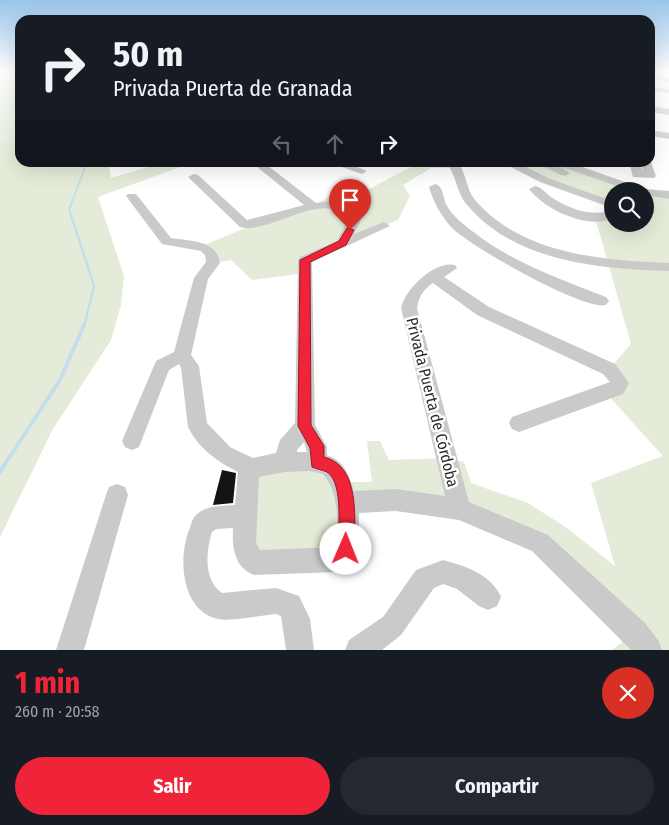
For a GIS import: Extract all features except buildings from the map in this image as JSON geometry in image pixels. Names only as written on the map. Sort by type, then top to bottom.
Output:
[{"type":"street","points":[[655,110],[669,112]]},
{"type":"street","points":[[655,134],[669,136]]},
{"type":"street","points":[[262,167],[314,207]]},
{"type":"street","points":[[351,167],[362,170]]},
{"type":"street","points":[[456,167],[464,192],[470,201],[490,220],[511,234],[545,250],[577,259],[608,264],[669,268]]},
{"type":"street","points":[[517,167],[544,180],[604,202]]},
{"type":"street","points":[[552,167],[604,186]]},
{"type":"street","points":[[569,167],[612,182]]},
{"type":"street","points":[[588,174],[589,167]]},
{"type":"street","points":[[635,167],[637,175],[650,176],[647,167]]},
{"type":"street","points":[[644,176],[644,182]]},
{"type":"street","points":[[194,177],[244,224],[258,223],[292,210],[339,205],[352,209],[356,217],[343,243]]},
{"type":"street","points":[[435,187],[440,202],[454,222],[487,248],[543,279],[602,301]]},
{"type":"street","points":[[535,189],[548,202],[571,212],[604,217]]},
{"type":"street","points":[[654,194],[669,195]]},
{"type":"street","points":[[132,196],[167,241],[205,248],[212,254],[213,263],[201,278],[182,356]]},
{"type":"street","points":[[654,196],[669,201]]},
{"type":"street","points":[[317,462],[317,446],[304,426],[305,260],[384,226]]},
{"type":"street","points":[[487,248],[511,234]]},
{"type":"street","name":"Privada Puerta de Córdoba","points":[[460,509],[409,308],[412,294],[417,288],[442,273],[483,311],[609,369],[620,382],[616,389],[519,423]]},
{"type":"street","points":[[132,441],[162,366],[182,356]]},
{"type":"street","points":[[182,356],[190,366],[198,427],[223,454],[253,468],[285,462],[317,462],[330,466],[338,473],[343,485],[346,502],[346,549],[344,556],[337,560],[254,563],[247,554],[244,543],[244,516],[249,472],[253,468]]},
{"type":"street","points":[[285,462],[287,447],[304,426]]},
{"type":"street","points":[[70,650],[116,495]]},
{"type":"street","points":[[346,502],[396,500],[460,509],[540,543],[635,633],[648,650]]},
{"type":"street","points":[[244,516],[212,518],[202,524],[197,544],[197,582],[210,602],[219,606],[276,601],[290,605],[298,619],[300,650]]},
{"type":"street","points":[[359,650],[392,626],[425,579],[443,572],[464,578],[488,597]]},
{"type":"green space","points":[[0,102],[15,102],[15,167],[110,167],[111,178],[148,167],[180,167],[98,197],[124,276],[121,305],[111,340],[53,429],[0,537]]},
{"type":"green space","points":[[411,167],[453,168],[431,168],[403,185],[410,196],[398,220],[305,260],[305,273],[252,280],[231,260],[213,263],[199,247],[258,223],[314,207],[326,198],[369,189]]},
{"type":"green space","points":[[516,167],[568,167],[614,182],[604,182],[604,202]]},
{"type":"green space","points":[[654,193],[669,195],[669,650],[612,650],[634,633],[540,543],[460,509],[346,502],[337,560],[244,569],[244,516],[250,467],[336,461],[344,482],[372,482],[367,441],[380,441],[389,460],[448,458],[464,462],[471,483],[528,503],[567,528],[615,566],[591,483],[663,456],[606,393],[616,389],[609,369],[631,344],[595,217],[604,217],[604,232],[654,232]]},
{"type":"waterway","points":[[72,219],[69,210],[85,167]]},
{"type":"waterway","points":[[72,218],[94,286],[84,327]]},
{"type":"waterway","points":[[3,467],[60,380],[84,325]]},
{"type":"waterway","points":[[0,472],[4,466]]},
{"type":"route","points":[[346,549],[346,502],[343,485],[338,473],[330,466],[317,462],[317,446],[304,426],[305,260],[343,243],[350,230]]}]
